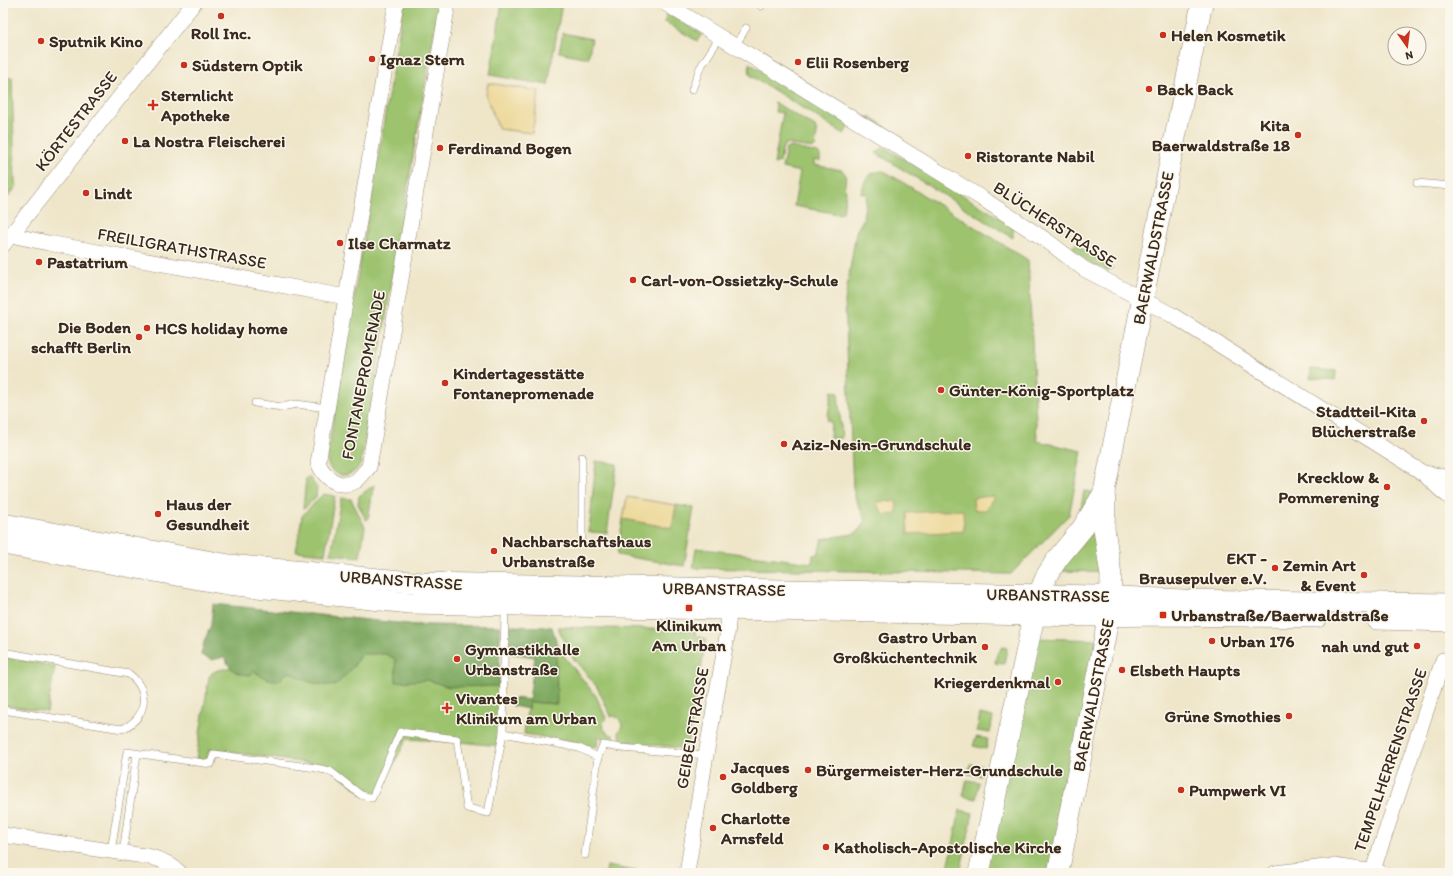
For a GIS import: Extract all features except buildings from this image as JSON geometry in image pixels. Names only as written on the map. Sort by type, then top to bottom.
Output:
[{"type":"main road","name":"BAERWALDSTRASSE","points":[[979,873],[1039,594],[1058,558],[1082,529],[1104,492],[1202,3]]},
{"type":"main road","name":"BAERWALDSTRASSE","points":[[1058,873],[1105,636],[1109,606],[1111,576],[1104,528],[1106,504],[1104,492]]},
{"type":"main road","name":"URBANSTRASSE","points":[[3,524],[206,561],[264,579],[410,603],[505,605],[673,598]]},
{"type":"main road","name":"URBANSTRASSE","points":[[3,544],[193,579],[264,579],[422,583],[673,598],[933,603],[1039,594],[1109,606]]},
{"type":"main road","name":"URBANSTRASSE","points":[[933,603],[1034,616],[1109,606],[1419,612],[1450,621]]},
{"type":"main road","name":"URBANSTRASSE","points":[[1419,612],[1450,604]]},
{"type":"street","name":"KÖRTESTRASSE","points":[[7,240],[194,3]]},
{"type":"street","name":"FONTANEPROMENADE","points":[[396,3],[318,463],[322,472],[332,482],[340,484],[356,480],[369,467],[448,3]]},
{"type":"street","name":"BLÜCHERSTRASSE","points":[[665,3],[983,199],[1046,240],[1084,269],[1172,316],[1425,474],[1441,491],[1450,497]]},
{"type":"street","name":"FREILIGRATHSTRASSE","points":[[7,240],[48,243],[346,296]]},
{"type":"street","name":"BLÜCHERSTRASSE","points":[[1425,474],[1450,478]]},
{"type":"street","name":"GEIBELSTRASSE","points":[[687,873],[706,755],[728,636],[730,599]]},
{"type":"street","name":"TEMPELHERRENSTRASSE","points":[[1375,872],[1444,660]]},
{"type":"street","points":[[3,835],[151,857],[163,860],[180,873]]},
{"type":"street","points":[[1275,873],[1334,866],[1375,872]]},
{"type":"lane","points":[[735,46],[746,28]]},
{"type":"lane","points":[[692,90],[700,68],[720,37]]},
{"type":"lane","points":[[1417,183],[1450,186]]},
{"type":"lane","points":[[255,403],[282,407],[296,404],[327,408]]},
{"type":"lane","points":[[582,457],[582,537]]},
{"type":"lane","points":[[117,852],[127,752],[211,764],[214,754],[316,768],[330,771],[361,795],[372,798],[400,732],[456,739],[467,808],[488,813],[503,733],[505,605]]},
{"type":"lane","points":[[3,652],[129,674],[136,679],[141,686],[144,702],[142,710],[134,722],[122,729],[3,710]]},
{"type":"lane","points":[[503,733],[579,748],[598,757]]},
{"type":"lane","points":[[585,855],[598,757],[603,745],[621,748],[706,755]]},
{"type":"lane","points":[[117,852],[137,754]]},
{"type":"green space","points":[[404,3],[439,3],[361,463],[352,473],[341,475],[335,473],[331,469],[328,464],[327,457]]},
{"type":"green space","points":[[502,3],[562,3],[548,85],[490,75]]},
{"type":"green space","points":[[666,12],[702,34],[697,41],[665,22]]},
{"type":"green space","points":[[563,33],[592,39],[588,58],[559,52]]},
{"type":"green space","points":[[749,63],[849,125],[844,134],[750,75]]},
{"type":"green space","points":[[12,77],[15,182],[17,186],[3,203],[3,78]]},
{"type":"green space","points":[[774,102],[815,127],[817,133],[815,147],[785,144],[780,162],[774,164],[783,113],[775,112],[776,104]]},
{"type":"green space","points":[[869,116],[901,137],[899,141],[866,120]]},
{"type":"green space","points":[[790,147],[818,153],[820,155],[820,161],[814,160],[814,165],[842,170],[844,172],[846,179],[844,190],[846,190],[843,212],[839,214],[794,206],[800,172],[782,168],[786,149]]},
{"type":"green space","points":[[884,147],[1013,226],[1013,238],[876,153]]},
{"type":"green space","name":"Günter-König-Sportplatz","points":[[883,171],[1028,260],[1037,441],[1082,451],[1069,515],[1011,574],[693,568],[696,548],[812,563],[813,555],[818,554],[822,539],[853,534],[860,530],[866,521],[856,500],[853,488],[845,301],[856,232],[864,218],[867,194],[861,193],[864,184],[870,175]]},
{"type":"green space","points":[[1075,244],[1113,268],[1108,270],[1088,262],[1072,248]]},
{"type":"green space","points":[[1311,369],[1336,371],[1335,380],[1310,378]]},
{"type":"green space","points":[[832,391],[838,392],[842,438],[830,438],[831,421],[827,421]]},
{"type":"green space","points":[[596,461],[617,464],[607,533],[589,532]]},
{"type":"green space","points":[[309,477],[317,488],[316,497],[303,509],[306,478]]},
{"type":"green space","points":[[374,485],[368,519],[366,520],[358,504],[359,496]]},
{"type":"green space","points":[[1084,491],[1093,492],[1081,515],[1078,513],[1081,508]]},
{"type":"green space","points":[[323,494],[335,496],[325,554],[296,551],[302,516]]},
{"type":"green space","points":[[341,498],[351,499],[365,527],[360,557],[331,554]]},
{"type":"green space","points":[[676,505],[694,508],[684,566],[617,555],[623,519],[672,528]]},
{"type":"green space","points":[[1093,530],[1095,530],[1105,572],[1060,571]]},
{"type":"green space","points":[[213,604],[416,625],[500,626],[499,686],[449,687],[427,680],[396,682],[395,659],[386,654],[361,654],[353,667],[335,686],[322,685],[301,679],[290,672],[283,675],[281,680],[266,678],[253,670],[250,675],[240,674],[231,668],[224,657],[212,660],[201,655],[204,642],[211,625]]},
{"type":"green space","points":[[240,608],[416,625],[500,626],[498,746],[407,739],[377,795],[361,792],[333,770],[320,765],[209,749],[207,760],[196,759],[209,677],[215,671],[229,668],[233,661]]},
{"type":"green space","points":[[509,626],[552,627],[556,640],[557,704],[529,702],[528,709],[513,706],[514,698],[529,700],[535,657],[509,653]]},
{"type":"green space","points":[[558,627],[695,630],[696,636],[706,639],[687,749],[622,741],[618,733],[622,726],[620,720],[611,716],[597,687],[568,652]]},
{"type":"green space","points":[[1032,638],[1102,640],[1053,873],[983,873]]},
{"type":"green space","points":[[556,640],[564,656],[596,696],[606,718],[603,722],[604,729],[608,734],[613,735],[616,744],[598,736],[597,748],[562,740],[524,734],[528,702],[556,704]]},
{"type":"green space","points":[[1003,647],[1007,648],[1004,664],[995,663],[997,654]]},
{"type":"green space","points":[[3,657],[55,666],[47,712],[3,705]]},
{"type":"green space","points":[[980,714],[993,717],[990,733],[977,731]]},
{"type":"green space","points":[[976,737],[988,739],[986,749],[973,746]]},
{"type":"green space","points":[[970,764],[983,766],[981,776],[968,774]]},
{"type":"green space","points":[[967,780],[979,782],[976,799],[963,796]]},
{"type":"green space","points":[[960,810],[973,813],[960,873],[947,873]]},
{"type":"green space","points":[[607,866],[647,873],[606,873]]},
{"type":"sand","points":[[488,83],[539,91],[532,133],[499,129],[486,96]]},
{"type":"sand","points":[[994,496],[986,510],[974,510],[973,498]]},
{"type":"sand","points":[[627,497],[676,505],[672,528],[623,519]]},
{"type":"sand","points":[[896,501],[897,514],[884,515],[876,502]]},
{"type":"sand","points":[[963,510],[964,531],[908,534],[907,513]]},
{"type":"place","name":"Roll Inc.","points":[[221,16]]},
{"type":"place","name":"Helen Kosmetik","points":[[1163,35]]},
{"type":"place","name":"Sputnik Kino","points":[[41,41]]},
{"type":"place","name":"Ignaz Stern","points":[[372,59]]},
{"type":"place","name":"Elii Rosenberg","points":[[798,62]]},
{"type":"place","name":"Südstern Optik","points":[[184,65]]},
{"type":"place","name":"Back Back","points":[[1149,89]]},
{"type":"place","name":"Sternlicht Apotheke","points":[[153,105]]},
{"type":"place","name":"Kita Baerwaldstraße 18","points":[[1298,135]]},
{"type":"place","name":"La Nostra Fleischerei","points":[[125,141]]},
{"type":"place","name":"Ferdinand Bogen","points":[[440,148]]},
{"type":"place","name":"Ristorante Nabil","points":[[968,156]]},
{"type":"place","name":"Lindt","points":[[86,193]]},
{"type":"place","name":"Ilse Charmatz","points":[[340,243]]},
{"type":"place","name":"Pastatrium","points":[[39,262]]},
{"type":"place","name":"Carl-von-Ossietzky-Schule","points":[[633,280]]},
{"type":"place","name":"HCS holiday home","points":[[147,328]]},
{"type":"place","name":"Die Boden schafft Berlin","points":[[139,337]]},
{"type":"place","name":"Kindertagesstätte Fontanepromenade","points":[[445,383]]},
{"type":"place","name":"Günter-König-Sportplatz","points":[[941,390]]},
{"type":"place","name":"Stadtteil-Kita Blücherstraße","points":[[1424,421]]},
{"type":"place","name":"Aziz-Nesin-Grundschule","points":[[784,444]]},
{"type":"place","name":"Krecklow & Pommerening","points":[[1387,487]]},
{"type":"place","name":"Haus der Gesundheit","points":[[158,514]]},
{"type":"place","name":"Nachbarschaftshaus Urbanstraße","points":[[494,551]]},
{"type":"place","name":"EKT - Brausepulver e.V.","points":[[1275,568]]},
{"type":"place","name":"Zemin Art & Event","points":[[1364,575]]},
{"type":"place","name":"Klinikum Am Urban","points":[[689,608]]},
{"type":"place","name":"Urbanstraße/Baerwaldstraße","points":[[1163,615]]},
{"type":"place","name":"Urban 176","points":[[1212,641]]},
{"type":"place","name":"nah und gut","points":[[1417,646]]},
{"type":"place","name":"Gastro Urban Großküchentechnik","points":[[985,647]]},
{"type":"place","name":"Gymnastikhalle Urbanstraße","points":[[457,659]]},
{"type":"place","name":"Elsbeth Haupts","points":[[1122,670]]},
{"type":"place","name":"Kriegerdenkmal","points":[[1058,682]]},
{"type":"place","name":"Vivantes Klinikum am Urban","points":[[447,708]]},
{"type":"place","name":"Grüne Smothies","points":[[1289,716]]},
{"type":"place","name":"Bürgermeister-Herz-Grundschule","points":[[808,770]]},
{"type":"place","name":"Jacques Goldberg","points":[[723,777]]},
{"type":"place","name":"Pumpwerk VI","points":[[1181,790]]},
{"type":"place","name":"Charlotte Arnsfeld","points":[[713,828]]},
{"type":"place","name":"Katholisch-Apostolische Kirche","points":[[826,847]]}]
